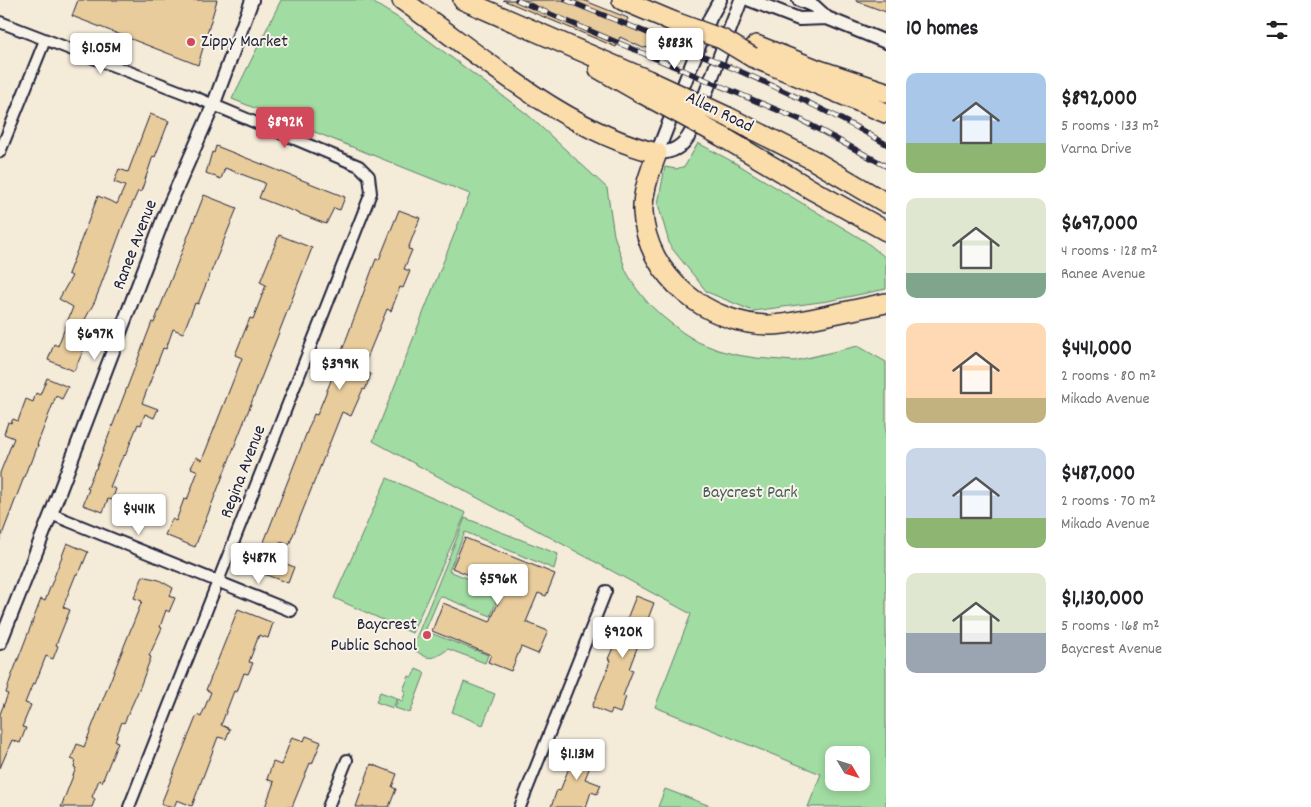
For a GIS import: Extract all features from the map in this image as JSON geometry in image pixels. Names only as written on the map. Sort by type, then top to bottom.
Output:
[{"type":"highway","points":[[402,0],[547,103],[587,126],[638,149],[657,154],[644,191],[643,211],[648,242],[662,269],[684,292],[703,306],[737,322],[772,326],[886,303]]},
{"type":"highway","name":"Allen Road","points":[[463,0],[515,22],[646,87],[728,117],[813,160],[886,203]]},
{"type":"highway","points":[[622,0],[672,21],[754,51],[886,92]]},
{"type":"highway","points":[[754,51],[886,113]]},
{"type":"highway","points":[[646,87],[721,136],[886,231]]},
{"type":"highway","points":[[864,219],[886,235]]},
{"type":"highway","points":[[832,315],[861,311],[886,311]]},
{"type":"street","name":"Ranee Avenue","points":[[0,643],[164,217],[213,106],[252,0]]},
{"type":"street","points":[[707,0],[710,18]]},
{"type":"street","points":[[657,154],[710,18],[720,0]]},
{"type":"street","points":[[657,154],[675,150],[687,140],[741,0]]},
{"type":"street","points":[[750,0],[798,19],[827,18]]},
{"type":"street","points":[[799,0],[814,6],[827,18],[886,42]]},
{"type":"street","points":[[0,22],[213,106]]},
{"type":"street","points":[[0,152],[45,40]]},
{"type":"street","name":"Regina Avenue","points":[[129,807],[371,193],[369,176],[359,166],[213,106]]},
{"type":"street","points":[[51,514],[291,611]]},
{"type":"street","points":[[520,807],[606,591]]},
{"type":"street","points":[[328,807],[347,760]]},
{"type":"green space","name":"Baycrest Park","points":[[281,0],[369,0],[400,19],[527,114],[607,188],[614,235],[626,271],[636,288],[663,317],[698,342],[737,355],[794,361],[858,346],[886,362],[886,807],[808,807],[821,774],[655,707],[691,614],[373,441],[470,194],[232,99]]},
{"type":"green space","points":[[698,143],[737,164],[865,241],[886,258],[886,289],[828,301],[753,311],[707,292],[670,246],[658,204],[665,167],[676,169],[685,166]]},
{"type":"green space","points":[[387,478],[466,513],[412,633],[334,598]]},
{"type":"green space","points":[[465,518],[558,554],[554,569],[465,532],[449,571],[500,591],[491,616],[440,596],[425,631],[488,655],[485,663],[448,649],[438,656],[430,658],[412,648]]},
{"type":"green space","points":[[416,669],[425,673],[410,713],[395,708],[398,699],[402,701],[406,691],[403,690],[409,676],[412,677]]},
{"type":"green space","points":[[464,682],[495,694],[483,725],[452,712]]},
{"type":"green space","points":[[380,692],[397,698],[393,708],[376,702]]},
{"type":"green space","points":[[665,789],[713,807],[658,807]]},
{"type":"building","points":[[78,0],[217,0],[198,65],[72,16]]},
{"type":"building","points":[[503,0],[583,0],[628,18],[625,25],[650,36],[657,46],[643,48],[620,37],[616,47]]},
{"type":"building","points":[[886,0],[886,12],[856,1]]},
{"type":"building","points":[[663,45],[681,51],[677,60],[660,54]]},
{"type":"building","points":[[150,114],[169,121],[155,157],[153,156],[141,192],[138,191],[123,225],[95,301],[83,323],[91,324],[89,333],[91,334],[74,371],[48,360],[54,344],[58,346],[73,307],[59,299],[72,276],[68,274],[98,196],[117,204],[125,186],[114,182],[119,169],[128,172]]},
{"type":"building","points":[[216,146],[345,197],[340,210],[334,208],[326,224],[259,198],[265,183],[225,168],[221,179],[206,173],[212,152],[214,153]]},
{"type":"building","points":[[204,195],[237,208],[198,304],[195,303],[183,333],[173,329],[166,349],[163,348],[142,403],[158,409],[154,418],[145,414],[141,425],[138,424],[110,487],[116,489],[112,500],[108,499],[103,512],[83,505],[89,489],[87,488]]},
{"type":"building","points":[[399,210],[420,218],[408,249],[412,250],[404,269],[410,271],[403,288],[400,287],[391,311],[387,309],[362,370],[371,374],[365,390],[363,389],[351,416],[342,412],[289,545],[281,542],[272,558],[294,567],[288,583],[253,570],[314,414],[317,415],[330,383],[376,259],[379,260]]},
{"type":"building","points":[[279,235],[312,248],[195,547],[165,535],[172,519],[176,521],[184,499],[187,500],[198,471],[191,468],[196,457],[202,460],[242,358],[235,355],[250,318],[253,319],[266,285],[260,282]]},
{"type":"building","points":[[47,378],[68,387],[62,399],[56,396],[0,540],[0,473],[14,438],[4,434],[8,422],[11,423],[13,419],[18,421],[26,399],[33,402],[36,393],[40,395]]},
{"type":"building","points":[[465,538],[555,574],[546,596],[538,593],[526,622],[548,631],[538,654],[521,647],[511,671],[488,662],[491,655],[432,631],[443,603],[490,622],[504,589],[452,568]]},
{"type":"building","points":[[67,543],[88,552],[81,569],[76,574],[63,607],[70,610],[56,645],[58,646],[53,659],[46,656],[25,703],[31,705],[22,727],[26,728],[20,743],[12,740],[0,768],[0,714],[8,694],[6,693],[41,599],[45,601]]},
{"type":"building","points":[[143,576],[159,580],[173,588],[170,596],[175,598],[169,612],[166,610],[160,627],[162,628],[149,656],[151,657],[140,687],[124,723],[122,722],[115,741],[118,742],[102,782],[99,780],[92,797],[95,799],[92,807],[61,807],[76,768],[74,767],[76,761],[71,759],[77,744],[84,747],[142,601],[134,598]]},
{"type":"building","points":[[636,596],[654,603],[629,669],[633,670],[623,696],[626,697],[620,713],[612,710],[610,714],[592,707],[607,670],[610,660],[608,659],[615,643],[617,644]]},
{"type":"building","points":[[238,609],[273,623],[268,638],[259,635],[249,662],[253,663],[248,674],[244,673],[237,692],[234,691],[221,725],[230,729],[226,739],[218,737],[192,806],[177,800],[174,807],[169,807],[161,804],[197,715],[201,717],[211,692],[206,690]]},
{"type":"building","points":[[306,736],[321,742],[292,807],[265,807],[274,782],[267,779],[273,762],[281,765],[292,737],[304,741]]},
{"type":"building","points":[[578,744],[596,751],[585,779],[601,785],[597,794],[591,792],[586,807],[551,807],[557,790],[560,791]]},
{"type":"building","points":[[371,764],[397,774],[392,787],[396,789],[389,807],[356,807]]},
{"type":"railway","points":[[517,0],[801,120],[886,166]]},
{"type":"railway","points":[[566,0],[729,66],[809,103],[886,144]]},
{"type":"place","name":"Zippy Market","points":[[191,42]]},
{"type":"place","name":"Baycrest Public School","points":[[427,635]]}]
